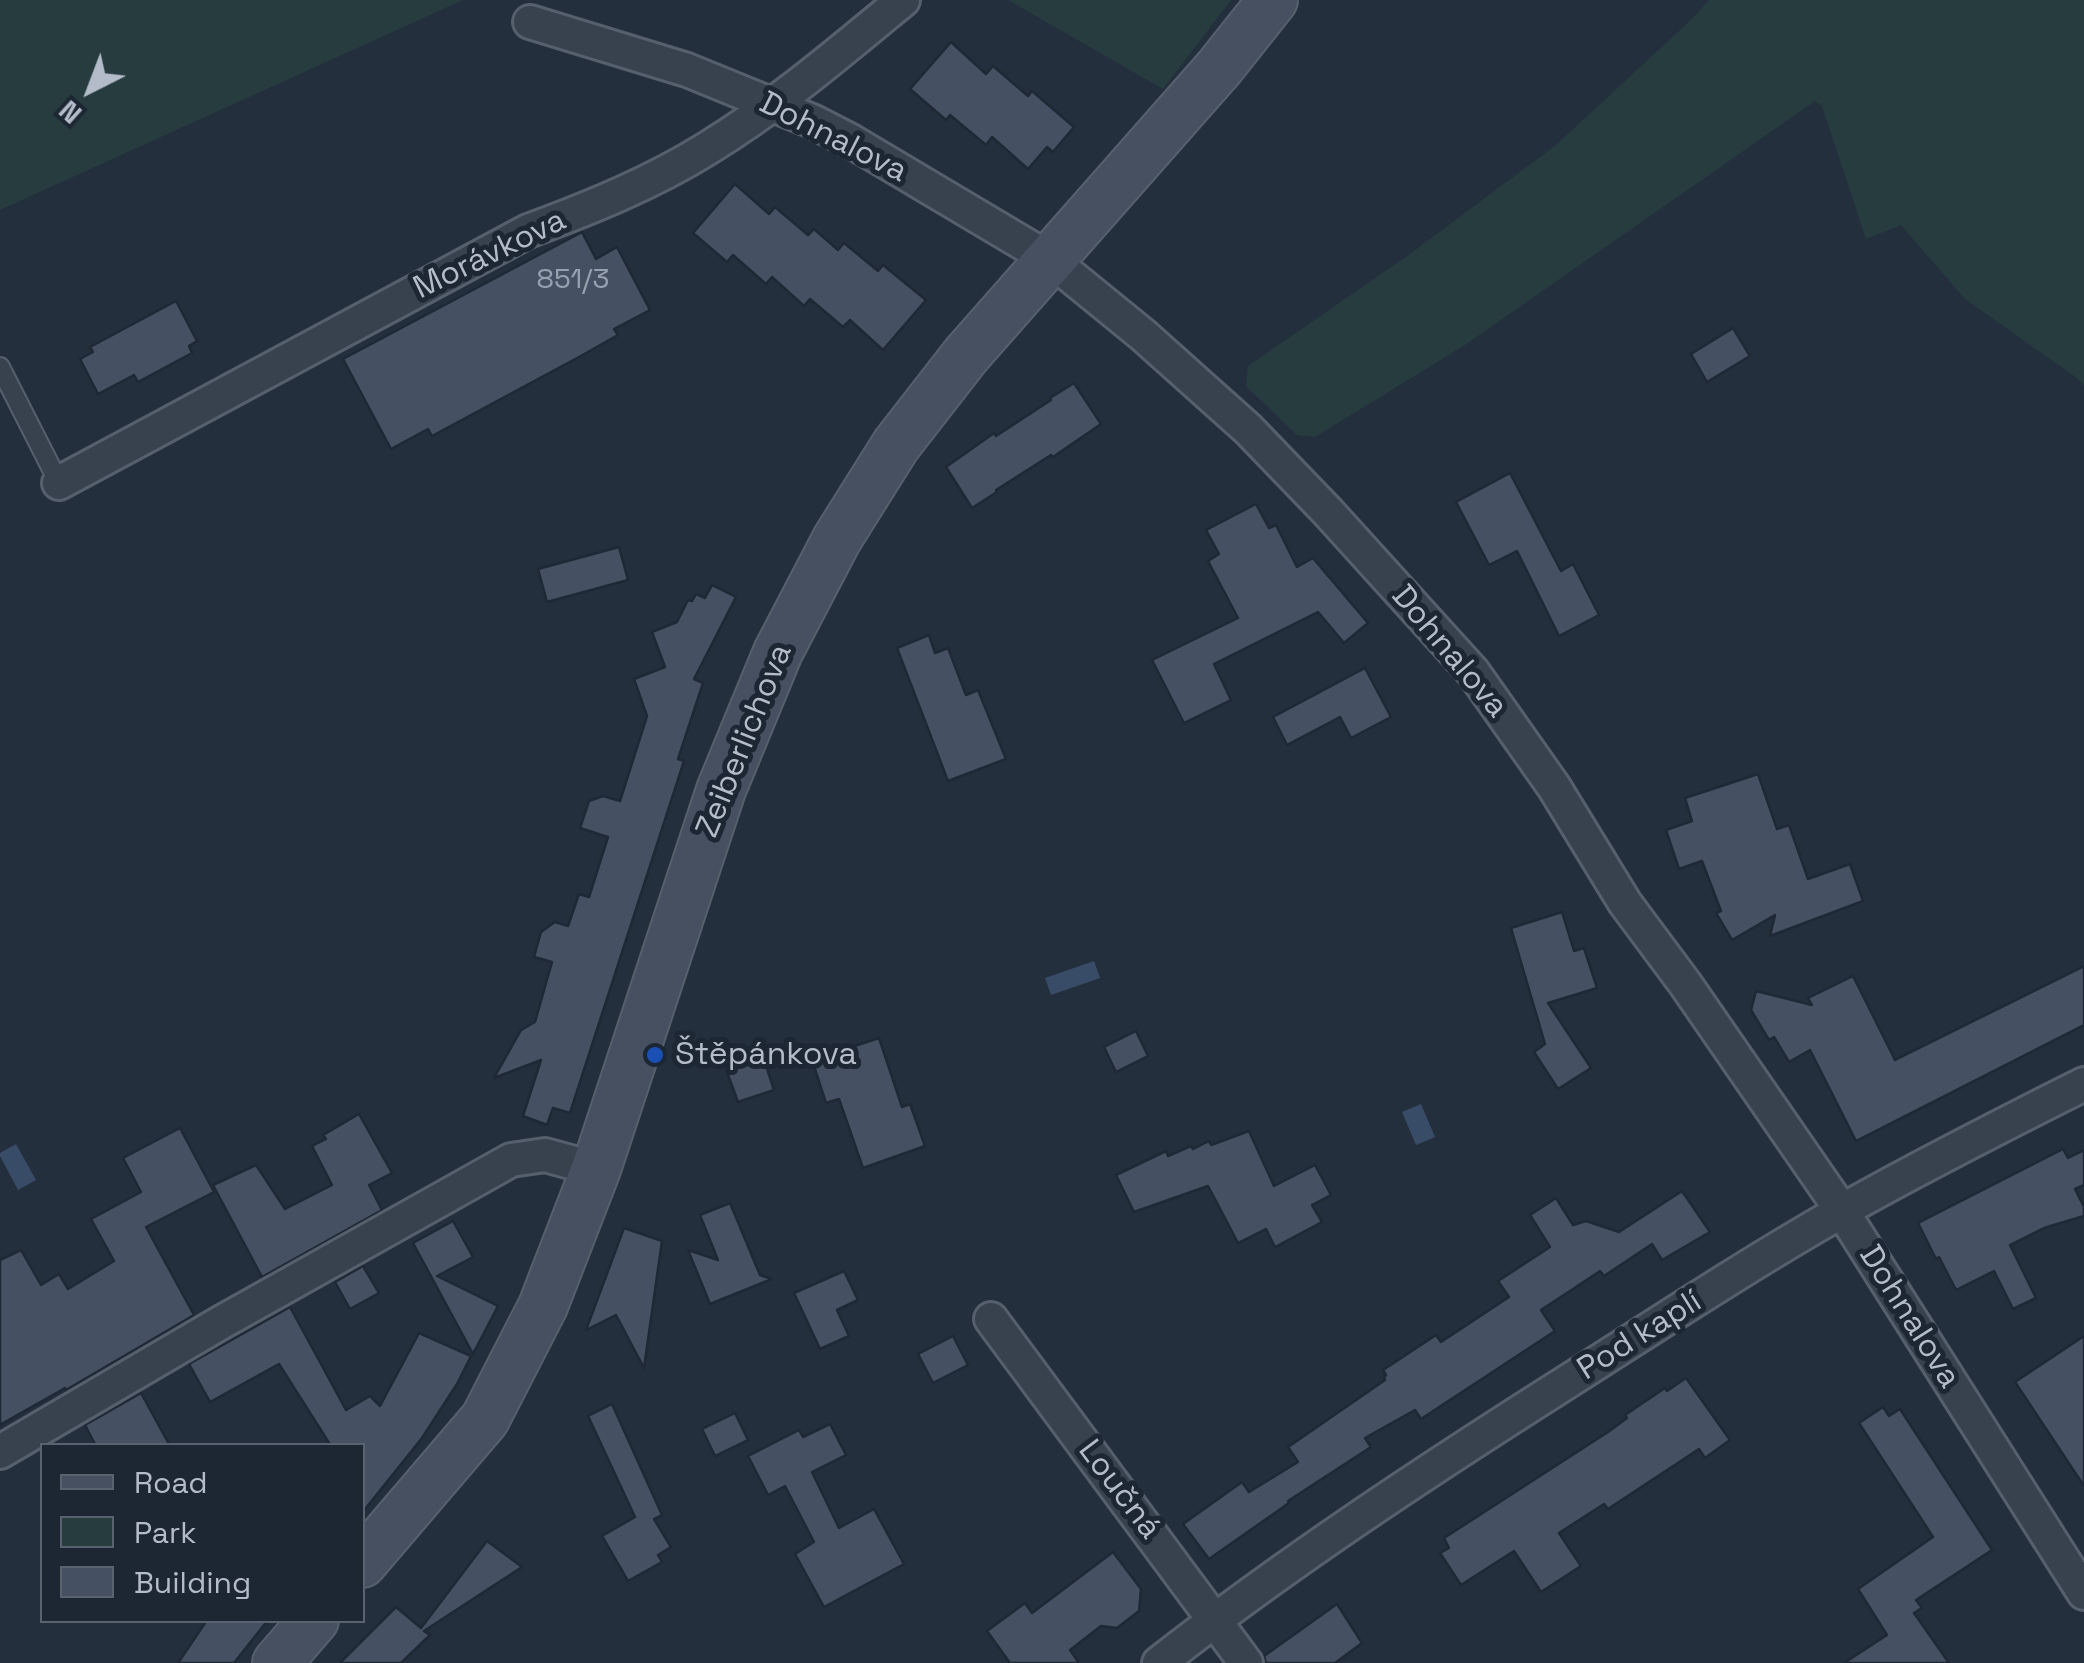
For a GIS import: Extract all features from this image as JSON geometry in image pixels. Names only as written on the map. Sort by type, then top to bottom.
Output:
[{"type":"street","name":"Morávkova","points":[[59,483],[528,230],[604,202],[706,150],[773,104],[904,0]]},
{"type":"street","name":"Zeiberlichova","points":[[365,1559],[485,1419],[543,1306],[596,1169],[721,790],[778,652],[862,496],[917,416],[966,355],[1219,68],[1273,0]]},
{"type":"street","name":"Dohnalova","points":[[530,22],[687,70],[812,120],[852,141],[1051,260],[1143,334],[1248,430],[1473,672],[1554,787],[1624,902],[1842,1211],[2084,1592]]},
{"type":"street","name":"Pod kaplí","points":[[1160,1663],[1334,1534],[1732,1277],[1842,1211],[2084,1084]]},
{"type":"street","points":[[0,1452],[512,1160],[546,1154],[596,1169]]},
{"type":"street","name":"Loučná","points":[[991,1319],[1246,1663]]},
{"type":"street","points":[[277,1663],[311,1623]]},
{"type":"lane","points":[[0,367],[59,483]]},
{"type":"green space","points":[[0,0],[463,0],[0,210]]},
{"type":"green space","points":[[1008,0],[1231,0],[1163,89]]},
{"type":"green space","points":[[1709,0],[2084,0],[2084,385],[1965,299],[1901,225],[1866,239],[1822,106],[1815,101],[1465,345],[1315,437],[1297,435],[1246,386],[1248,366],[1410,254],[1556,145]]},
{"type":"water","points":[[1094,961],[1100,978],[1051,995],[1045,978]]},
{"type":"water","points":[[1421,1104],[1435,1137],[1416,1145],[1402,1112]]},
{"type":"water","points":[[16,1144],[36,1180],[18,1190],[0,1156]]},
{"type":"building","points":[[951,42],[986,74],[993,66],[1028,96],[1032,91],[1074,127],[1053,152],[1047,147],[1028,169],[992,137],[986,145],[950,115],[946,120],[910,89]]},
{"type":"building","points":[[735,184],[769,214],[775,207],[808,235],[814,229],[838,250],[844,243],[878,271],[883,265],[926,300],[883,350],[850,320],[843,327],[810,299],[804,306],[772,277],[766,284],[733,255],[727,262],[693,233]]},
{"type":"building","points":[[582,232],[596,259],[617,247],[650,310],[614,329],[618,335],[432,436],[428,429],[391,449],[343,359]]},
{"type":"building","points":[[176,301],[197,341],[189,346],[192,353],[138,382],[134,375],[98,394],[80,359],[93,352],[90,347]]},
{"type":"building","points":[[1733,328],[1750,356],[1707,382],[1691,354]]},
{"type":"building","points":[[1074,383],[1101,424],[972,508],[946,467]]},
{"type":"building","points":[[1510,473],[1561,571],[1573,564],[1599,615],[1559,636],[1517,551],[1489,565],[1456,502]]},
{"type":"building","points":[[1256,504],[1269,528],[1276,525],[1297,567],[1313,558],[1368,623],[1344,643],[1318,612],[1214,664],[1231,700],[1184,723],[1152,660],[1238,618],[1208,561],[1219,554],[1206,530]]},
{"type":"building","points":[[619,547],[628,580],[547,602],[538,569]]},
{"type":"building","points":[[712,585],[736,597],[694,679],[703,683],[678,759],[684,761],[570,1113],[553,1108],[547,1125],[523,1116],[541,1060],[494,1078],[521,1030],[535,1022],[552,962],[534,957],[541,932],[555,922],[568,926],[579,894],[589,897],[608,837],[580,828],[589,801],[603,796],[620,801],[647,716],[634,679],[665,667],[652,632],[677,622],[688,600],[692,601],[696,594],[705,598]]},
{"type":"building","points":[[929,635],[935,653],[948,648],[966,695],[978,690],[1006,759],[948,781],[897,648]]},
{"type":"building","points":[[1365,668],[1391,717],[1351,738],[1340,717],[1287,745],[1273,717]]},
{"type":"building","points":[[1758,774],[1777,829],[1789,825],[1808,879],[1850,864],[1863,901],[1770,936],[1775,915],[1732,940],[1716,913],[1721,911],[1702,861],[1679,869],[1666,830],[1692,821],[1685,798]]},
{"type":"building","points":[[1562,912],[1574,951],[1584,948],[1597,988],[1548,1003],[1591,1068],[1558,1089],[1534,1052],[1545,1044],[1511,928]]},
{"type":"building","points":[[2084,966],[2084,1025],[1856,1141],[1810,1050],[1789,1062],[1774,1037],[1769,1040],[1751,1010],[1756,991],[1812,1005],[1808,998],[1853,976],[1895,1060]]},
{"type":"building","points":[[1136,1031],[1148,1056],[1116,1072],[1104,1047]]},
{"type":"building","points":[[879,1038],[902,1107],[910,1104],[925,1146],[863,1168],[839,1099],[826,1103],[812,1060]]},
{"type":"building","points":[[764,1059],[774,1090],[738,1102],[727,1072]]},
{"type":"building","points":[[359,1114],[392,1173],[369,1185],[382,1210],[262,1277],[213,1185],[256,1165],[285,1209],[332,1185],[312,1146]]},
{"type":"building","points":[[180,1128],[214,1192],[146,1227],[194,1315],[0,1425],[0,1260],[21,1250],[41,1285],[59,1274],[68,1289],[114,1261],[91,1219],[141,1192],[123,1158]]},
{"type":"building","points":[[1249,1131],[1274,1186],[1315,1165],[1331,1195],[1312,1205],[1322,1222],[1275,1247],[1266,1229],[1238,1243],[1208,1186],[1134,1212],[1116,1175],[1166,1151],[1168,1156]]},
{"type":"building","points":[[2063,1149],[2068,1158],[2084,1150],[2084,1185],[2075,1189],[2084,1216],[2044,1228],[2010,1245],[2036,1298],[2013,1309],[1994,1271],[1956,1290],[1918,1223]]},
{"type":"building","points":[[1682,1191],[1710,1232],[1662,1260],[1652,1244],[1604,1276],[1600,1271],[1541,1310],[1555,1331],[1421,1419],[1415,1410],[1365,1438],[1371,1447],[1209,1559],[1183,1524],[1242,1482],[1249,1492],[1298,1462],[1288,1447],[1385,1380],[1383,1370],[1436,1335],[1441,1342],[1509,1297],[1498,1281],[1550,1247],[1530,1215],[1556,1198],[1573,1225],[1586,1221],[1619,1232]]},
{"type":"building","points":[[730,1203],[760,1275],[772,1279],[710,1304],[688,1250],[718,1260],[700,1215]]},
{"type":"building","points":[[453,1221],[473,1257],[437,1276],[498,1306],[473,1354],[413,1243]]},
{"type":"building","points":[[624,1228],[662,1241],[644,1368],[616,1315],[586,1330]]},
{"type":"building","points":[[363,1266],[379,1293],[350,1309],[335,1282]]},
{"type":"building","points":[[844,1271],[858,1300],[837,1310],[849,1336],[820,1349],[794,1293]]},
{"type":"building","points":[[290,1307],[346,1410],[370,1396],[380,1406],[419,1333],[471,1356],[422,1438],[365,1509],[365,1443],[329,1443],[279,1364],[210,1402],[189,1364]]},
{"type":"building","points":[[953,1336],[968,1365],[933,1383],[918,1354]]},
{"type":"building","points":[[2084,1336],[2084,1486],[2015,1382]]},
{"type":"building","points":[[1686,1378],[1730,1440],[1705,1458],[1699,1449],[1608,1509],[1604,1504],[1559,1533],[1581,1566],[1541,1592],[1514,1551],[1461,1585],[1440,1553],[1449,1548],[1444,1538],[1608,1432],[1627,1418],[1625,1415],[1665,1388],[1667,1391]]},
{"type":"building","points":[[141,1393],[168,1443],[94,1443],[85,1425]]},
{"type":"building","points":[[612,1404],[662,1515],[654,1519],[671,1547],[658,1555],[662,1562],[628,1581],[602,1536],[635,1517],[588,1416]]},
{"type":"building","points":[[1883,1407],[1889,1416],[1900,1409],[1992,1550],[1916,1600],[1922,1608],[1914,1613],[1949,1663],[1844,1663],[1887,1635],[1858,1589],[1933,1537],[1859,1423]]},
{"type":"building","points":[[735,1413],[748,1440],[715,1456],[702,1429]]},
{"type":"building","points":[[830,1424],[846,1455],[812,1472],[839,1528],[874,1509],[904,1564],[824,1607],[795,1554],[814,1542],[785,1486],[768,1495],[748,1456],[799,1430],[803,1437]]},
{"type":"building","points":[[487,1541],[522,1567],[424,1631],[430,1635],[401,1663],[340,1663],[396,1607],[421,1628]]},
{"type":"building","points":[[1113,1552],[1141,1589],[1139,1611],[1117,1628],[1101,1626],[1070,1650],[1079,1663],[1010,1663],[987,1631],[1025,1603],[1032,1613]]},
{"type":"building","points":[[1337,1604],[1362,1643],[1335,1663],[1266,1663],[1264,1656]]},
{"type":"building","points":[[205,1623],[266,1623],[234,1663],[178,1663]]},
{"type":"place","name":"Štěpánkova","points":[[655,1055]]}]
